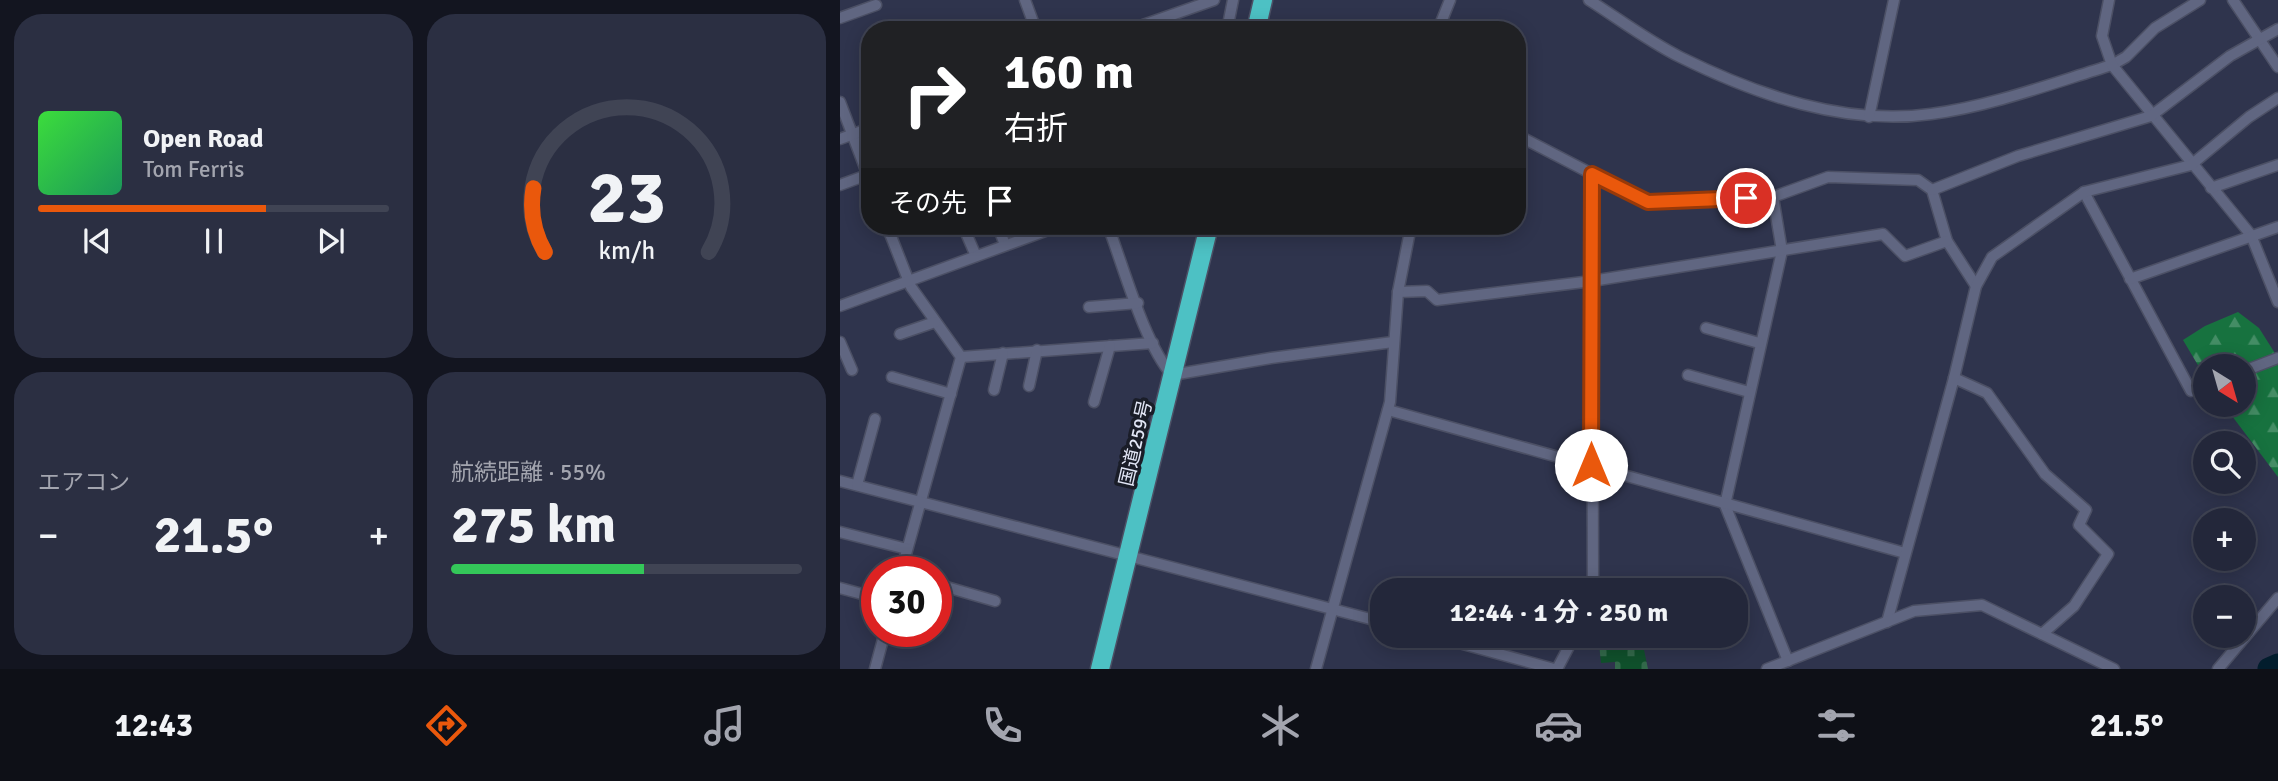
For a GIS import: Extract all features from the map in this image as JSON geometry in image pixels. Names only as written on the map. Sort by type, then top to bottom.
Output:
[{"type":"highway","points":[[1258,21],[1262,0]]},
{"type":"highway","name":"国道259号","points":[[1100,669],[1129,558],[1203,235]]},
{"type":"street","points":[[1025,0],[1033,21]]},
{"type":"street","points":[[1159,21],[1214,0]]},
{"type":"street","points":[[1229,21],[1233,0]]},
{"type":"street","points":[[1442,21],[1450,0]]},
{"type":"street","points":[[1589,0],[1678,56],[1746,85],[1796,102],[1869,117],[1907,117],[1957,110],[2112,65],[2126,57],[2155,28],[2200,0]]},
{"type":"street","points":[[1869,117],[1894,0]]},
{"type":"street","points":[[2109,0],[2102,36],[2112,65],[2191,165],[2251,235],[2278,302]]},
{"type":"street","points":[[2233,0],[2278,68]]},
{"type":"street","points":[[840,18],[876,5]]},
{"type":"street","points":[[1932,190],[2018,156],[2151,116],[2230,56],[2278,29]]},
{"type":"street","points":[[1887,622],[1954,378],[1976,286],[1992,257],[2084,192],[2191,165],[2249,117],[2278,98]]},
{"type":"street","points":[[840,102],[861,158]]},
{"type":"street","points":[[840,139],[861,132]]},
{"type":"street","points":[[1526,140],[1648,202],[1773,197],[1828,177],[1918,180],[1932,190],[1947,241],[1976,286]]},
{"type":"street","points":[[2211,188],[2278,166]]},
{"type":"street","points":[[1592,174],[1593,578]]},
{"type":"street","points":[[840,185],[861,180]]},
{"type":"street","points":[[2084,192],[2193,390]]},
{"type":"street","points":[[1773,197],[1782,251],[1759,343],[1725,505],[1788,661]]},
{"type":"street","points":[[2130,279],[2278,227]]},
{"type":"street","points":[[1398,292],[1427,291],[1437,300],[1592,281],[1883,234],[1905,256],[1947,241]]},
{"type":"street","points":[[890,235],[908,281],[961,357]]},
{"type":"street","points":[[967,235],[976,256]]},
{"type":"street","points":[[1001,235],[1005,246]]},
{"type":"street","points":[[840,306],[1035,235]]},
{"type":"street","points":[[1112,235],[1153,343],[1162,363],[1172,375],[1271,358],[1393,342]]},
{"type":"street","points":[[1315,669],[1388,410],[1398,292],[1408,235]]},
{"type":"street","points":[[1088,307],[1138,303]]},
{"type":"street","points":[[900,334],[935,322]]},
{"type":"street","points":[[1706,328],[1759,343]]},
{"type":"street","points":[[840,342],[852,370]]},
{"type":"street","points":[[961,357],[1153,343]]},
{"type":"street","points":[[1094,402],[1110,346]]},
{"type":"street","points":[[1029,386],[1037,350]]},
{"type":"street","points":[[994,390],[1003,353]]},
{"type":"street","points":[[905,556],[961,357]]},
{"type":"street","points":[[2256,366],[2278,358]]},
{"type":"street","points":[[1688,375],[1749,392]]},
{"type":"street","points":[[892,377],[951,394]]},
{"type":"street","points":[[1954,378],[1987,393],[2045,474],[2086,510],[2079,525],[2108,554],[2074,606],[2042,634]]},
{"type":"street","points":[[1388,410],[1905,553]]},
{"type":"street","points":[[857,485],[875,419]]},
{"type":"street","points":[[840,481],[1370,619]]},
{"type":"street","points":[[840,531],[907,549]]},
{"type":"street","points":[[840,588],[861,594]]},
{"type":"street","points":[[952,589],[995,601]]},
{"type":"street","points":[[2218,669],[2278,598]]},
{"type":"street","points":[[1767,669],[1914,611],[1982,605],[2113,669]]},
{"type":"street","points":[[875,669],[881,647]]},
{"type":"street","points":[[1478,648],[1555,669],[1567,648]]},
{"type":"green space","points":[[2238,312],[2259,328],[2278,358],[2278,477],[2256,448],[2256,431],[2243,431],[2233,417],[2256,417],[2256,354],[2193,354],[2193,357],[2183,340],[2205,326]]},
{"type":"green space","points":[[1599,648],[1644,648],[1648,669],[1615,669],[1615,662],[1601,663]]},
{"type":"waterway","points":[[2269,669],[2278,665]]},
{"type":"route","points":[[1591,465],[1592,174],[1648,202],[1746,198]]}]
